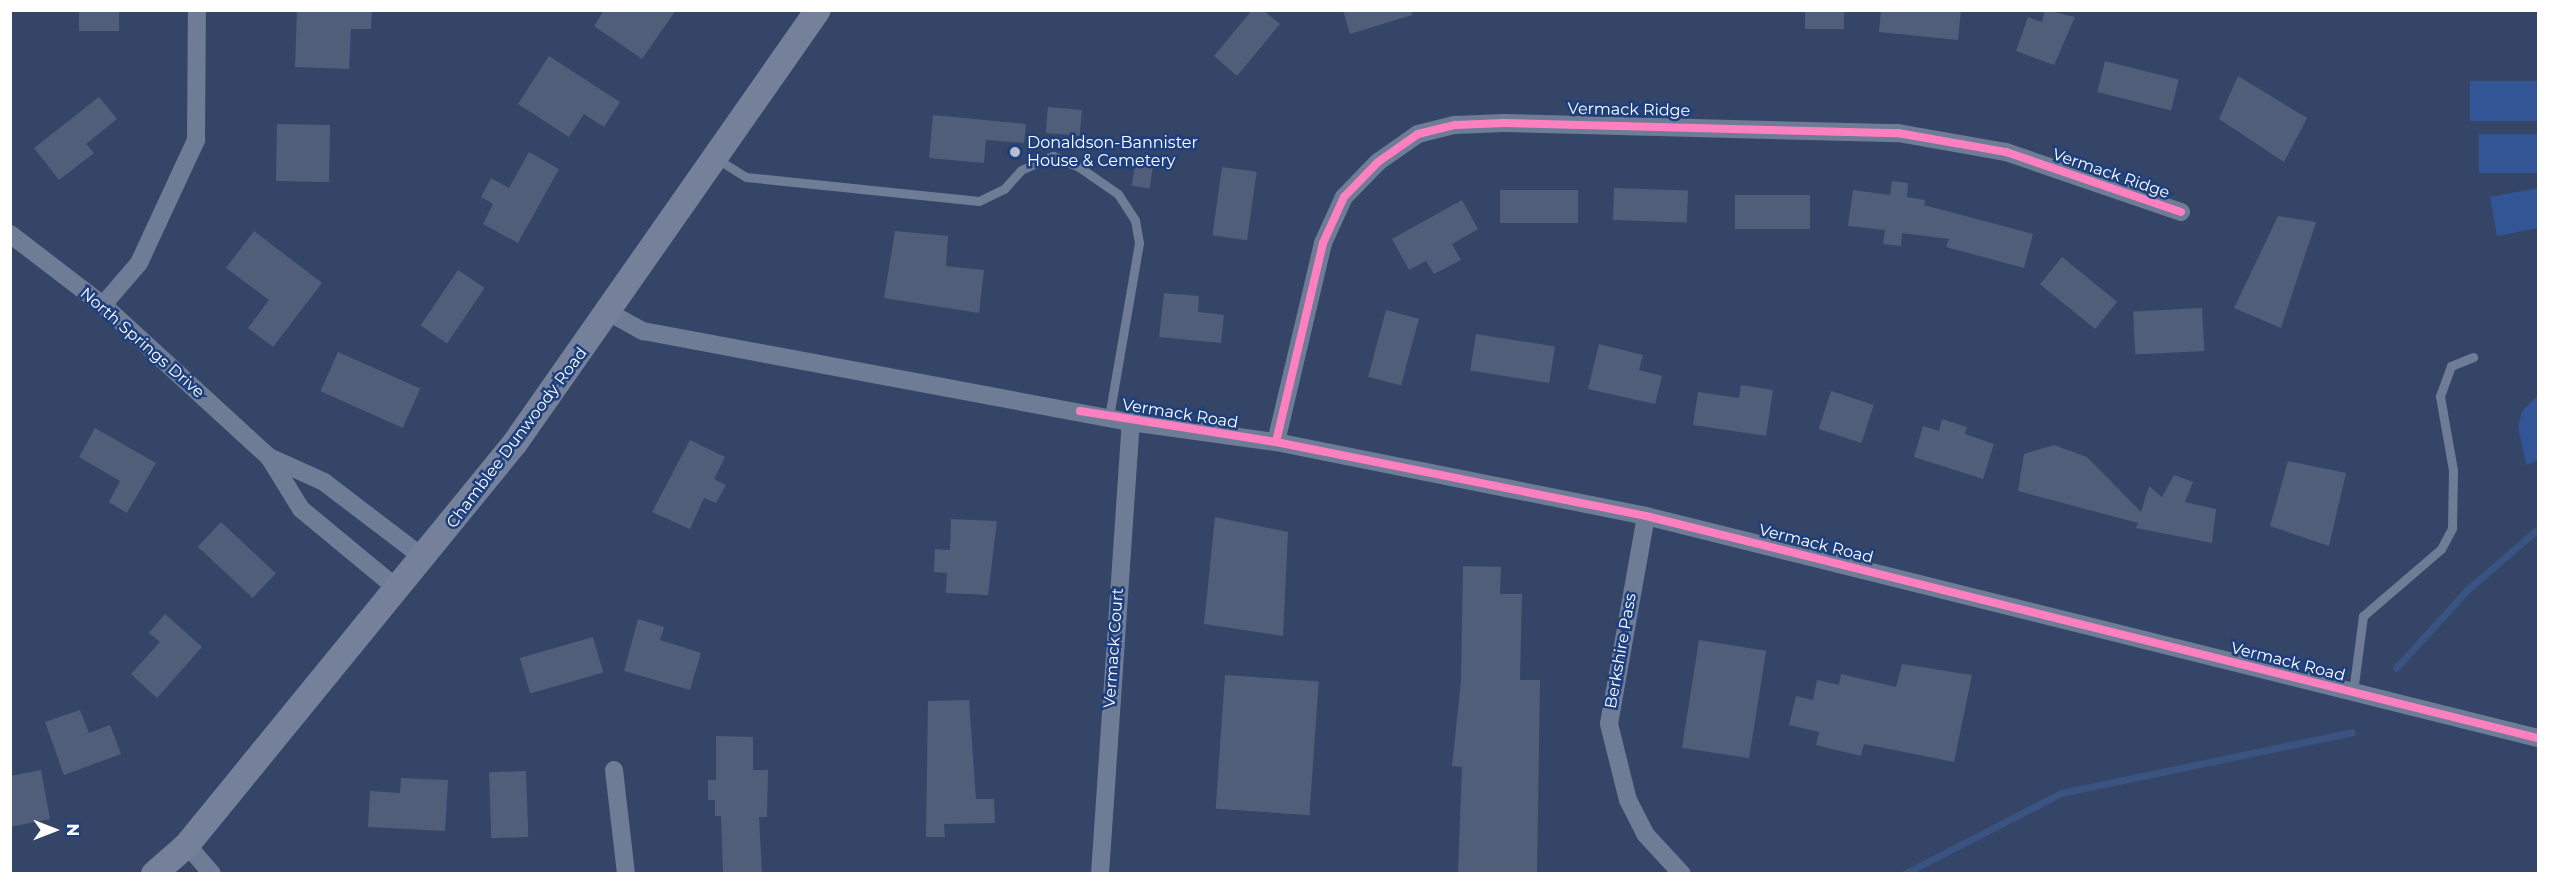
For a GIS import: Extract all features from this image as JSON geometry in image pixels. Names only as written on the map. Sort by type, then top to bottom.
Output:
[{"type":"street","points":[[103,305],[139,263],[196,140],[197,10]]},
{"type":"street","name":"Chamblee Dunwoody Road","points":[[154,873],[187,846],[425,559],[610,313],[713,156],[818,10]]},
{"type":"street","name":"Vermack Ridge","points":[[1276,442],[1323,243],[1344,197],[1378,162],[1418,134],[1455,124],[1504,123],[1898,133],[2006,152],[2181,212]]},
{"type":"street","name":"North Springs Drive","points":[[10,234],[103,305],[269,457],[302,509],[399,590]]},
{"type":"street","name":"Vermack Road","points":[[610,313],[643,331],[1131,422],[1276,442],[1646,516],[2538,738]]},
{"type":"street","name":"Vermack Court","points":[[1100,873],[1131,422]]},
{"type":"street","name":"North Springs Drive","points":[[269,457],[324,482],[425,559]]},
{"type":"street","name":"Berkshire Pass","points":[[1646,516],[1609,724],[1628,800],[1645,834],[1682,873]]},
{"type":"street","points":[[614,770],[626,873]]},
{"type":"street","points":[[187,846],[212,873]]},
{"type":"lane","points":[[713,156],[746,177],[979,201],[1004,189],[1021,170],[1053,156],[1079,167],[1118,194],[1135,220],[1139,243],[1108,417]]},
{"type":"lane","points":[[2353,692],[2363,616],[2441,549],[2452,528],[2453,470],[2440,396],[2451,366],[2473,357]]},
{"type":"shaded area","points":[[2470,81],[2538,81],[2538,121],[2470,121]]},
{"type":"shaded area","points":[[2479,134],[2538,134],[2538,173],[2479,173]]},
{"type":"shaded area","points":[[2538,188],[2538,228],[2497,236],[2490,197]]},
{"type":"shaded area","points":[[2538,395],[2538,460],[2526,465],[2518,426],[2522,411]]},
{"type":"building","points":[[79,10],[119,10],[119,31],[79,31]]},
{"type":"building","points":[[297,10],[372,10],[371,29],[351,29],[349,69],[295,67]]},
{"type":"building","points":[[604,10],[676,10],[642,59],[594,26]]},
{"type":"building","points":[[1252,10],[1263,10],[1280,24],[1237,76],[1214,56]]},
{"type":"building","points":[[1343,10],[1412,10],[1412,15],[1350,34]]},
{"type":"building","points":[[1805,10],[1844,10],[1844,29],[1805,29]]},
{"type":"building","points":[[1881,10],[1961,10],[1958,40],[1879,32]]},
{"type":"building","points":[[2045,10],[2075,17],[2054,65],[2016,51],[2028,17],[2042,22]]},
{"type":"building","points":[[549,56],[620,102],[604,127],[584,114],[569,137],[518,104]]},
{"type":"building","points":[[2105,61],[2179,79],[2171,110],[2097,92]]},
{"type":"building","points":[[2238,76],[2307,118],[2284,162],[2219,119]]},
{"type":"building","points":[[99,97],[117,119],[86,144],[94,153],[59,180],[34,148]]},
{"type":"building","points":[[1048,107],[1082,110],[1080,136],[1046,133]]},
{"type":"building","points":[[933,115],[1026,124],[1024,143],[986,140],[984,163],[929,158]]},
{"type":"building","points":[[277,124],[330,125],[329,182],[276,181]]},
{"type":"building","points":[[529,152],[559,169],[518,243],[483,224],[493,204],[481,197],[491,178],[509,188]]},
{"type":"building","points":[[1135,165],[1153,168],[1149,189],[1132,186]]},
{"type":"building","points":[[1222,167],[1257,172],[1247,240],[1212,235]]},
{"type":"building","points":[[1892,181],[1908,183],[1907,197],[1925,200],[1924,205],[2033,234],[2024,268],[1946,247],[1949,239],[1902,233],[1901,246],[1883,244],[1885,230],[1848,226],[1853,190],[1890,195]]},
{"type":"building","points":[[1614,188],[1688,191],[1687,223],[1613,220]]},
{"type":"building","points":[[1500,190],[1578,190],[1578,223],[1500,223]]},
{"type":"building","points":[[1735,195],[1810,195],[1810,229],[1735,229]]},
{"type":"building","points":[[1462,200],[1478,229],[1452,244],[1461,260],[1434,274],[1426,261],[1409,270],[1392,239]]},
{"type":"building","points":[[2278,216],[2316,222],[2281,328],[2234,308]]},
{"type":"building","points":[[254,231],[322,283],[273,347],[248,328],[269,300],[226,268]]},
{"type":"building","points":[[895,231],[948,236],[946,266],[984,270],[979,313],[884,298]]},
{"type":"building","points":[[2062,257],[2117,302],[2095,329],[2040,284]]},
{"type":"building","points":[[458,270],[485,288],[447,343],[421,326]]},
{"type":"building","points":[[1164,293],[1199,296],[1198,312],[1224,315],[1221,343],[1159,337]]},
{"type":"building","points":[[2202,308],[2204,351],[2135,355],[2133,312]]},
{"type":"building","points":[[1386,310],[1419,319],[1401,385],[1368,377]]},
{"type":"building","points":[[1476,334],[1555,347],[1549,383],[1470,371]]},
{"type":"building","points":[[1599,344],[1643,355],[1639,370],[1662,376],[1655,404],[1588,389]]},
{"type":"building","points":[[338,352],[420,389],[403,428],[321,391]]},
{"type":"building","points":[[1741,385],[1773,390],[1766,436],[1693,425],[1698,392],[1739,398]]},
{"type":"building","points":[[1831,391],[1874,405],[1861,443],[1819,429]]},
{"type":"building","points":[[1942,419],[1967,427],[1965,434],[1994,444],[1983,479],[1914,457],[1923,426],[1939,431]]},
{"type":"building","points":[[95,428],[156,463],[127,513],[109,502],[120,481],[79,457]]},
{"type":"building","points":[[690,440],[725,457],[714,479],[726,485],[716,503],[704,498],[690,529],[652,512]]},
{"type":"building","points":[[2054,445],[2087,457],[2141,512],[2149,486],[2162,497],[2174,475],[2193,482],[2185,502],[2216,509],[2212,543],[2136,528],[2138,523],[2018,491],[2024,454]]},
{"type":"building","points":[[2288,461],[2346,473],[2329,546],[2270,526]]},
{"type":"building","points":[[1215,517],[1288,532],[1283,636],[1204,624]]},
{"type":"building","points":[[951,519],[997,521],[988,595],[946,593],[947,573],[934,572],[935,549],[950,550]]},
{"type":"building","points":[[221,522],[276,573],[253,598],[198,547]]},
{"type":"building","points":[[1463,566],[1501,567],[1500,594],[1522,594],[1520,680],[1540,680],[1537,873],[1458,872],[1462,767],[1452,766],[1461,681]]},
{"type":"building","points":[[165,614],[202,647],[157,698],[131,674],[160,642],[149,633]]},
{"type":"building","points":[[638,619],[664,627],[660,640],[701,653],[690,690],[624,671]]},
{"type":"building","points":[[593,637],[603,673],[530,694],[520,658]]},
{"type":"building","points":[[1699,640],[1766,651],[1749,758],[1682,748]]},
{"type":"building","points":[[1902,664],[1972,675],[1954,762],[1864,744],[1861,756],[1816,745],[1819,732],[1789,725],[1796,696],[1813,700],[1817,680],[1839,685],[1841,674],[1896,687]]},
{"type":"building","points":[[1225,675],[1319,682],[1309,815],[1216,809]]},
{"type":"building","points":[[969,700],[976,799],[994,799],[995,823],[944,824],[945,837],[926,837],[928,701]]},
{"type":"building","points":[[80,710],[89,733],[110,725],[121,754],[64,775],[45,722]]},
{"type":"building","points":[[716,736],[753,737],[753,770],[768,770],[767,817],[759,817],[762,873],[723,873],[721,816],[715,816],[715,800],[708,800],[708,780],[716,780]]},
{"type":"building","points":[[41,770],[50,819],[10,827],[10,776]]},
{"type":"building","points":[[526,771],[528,837],[491,838],[489,772]]},
{"type":"building","points":[[401,778],[448,780],[445,831],[368,827],[370,791],[400,793]]},
{"type":"waterway","points":[[2396,668],[2467,590],[2538,529]]},
{"type":"waterway","points":[[1904,874],[2061,793],[2352,732]]},
{"type":"cycle path","points":[[1276,442],[1323,243],[1344,197],[1378,162],[1418,134],[1455,125],[1504,123],[1898,133],[2006,152],[2181,212]]},
{"type":"cycle path","points":[[1080,411],[1276,442],[1646,516],[2538,738]]},
{"type":"place","name":"Donaldson-Bannister House & Cemetery","points":[[1015,152]]}]
